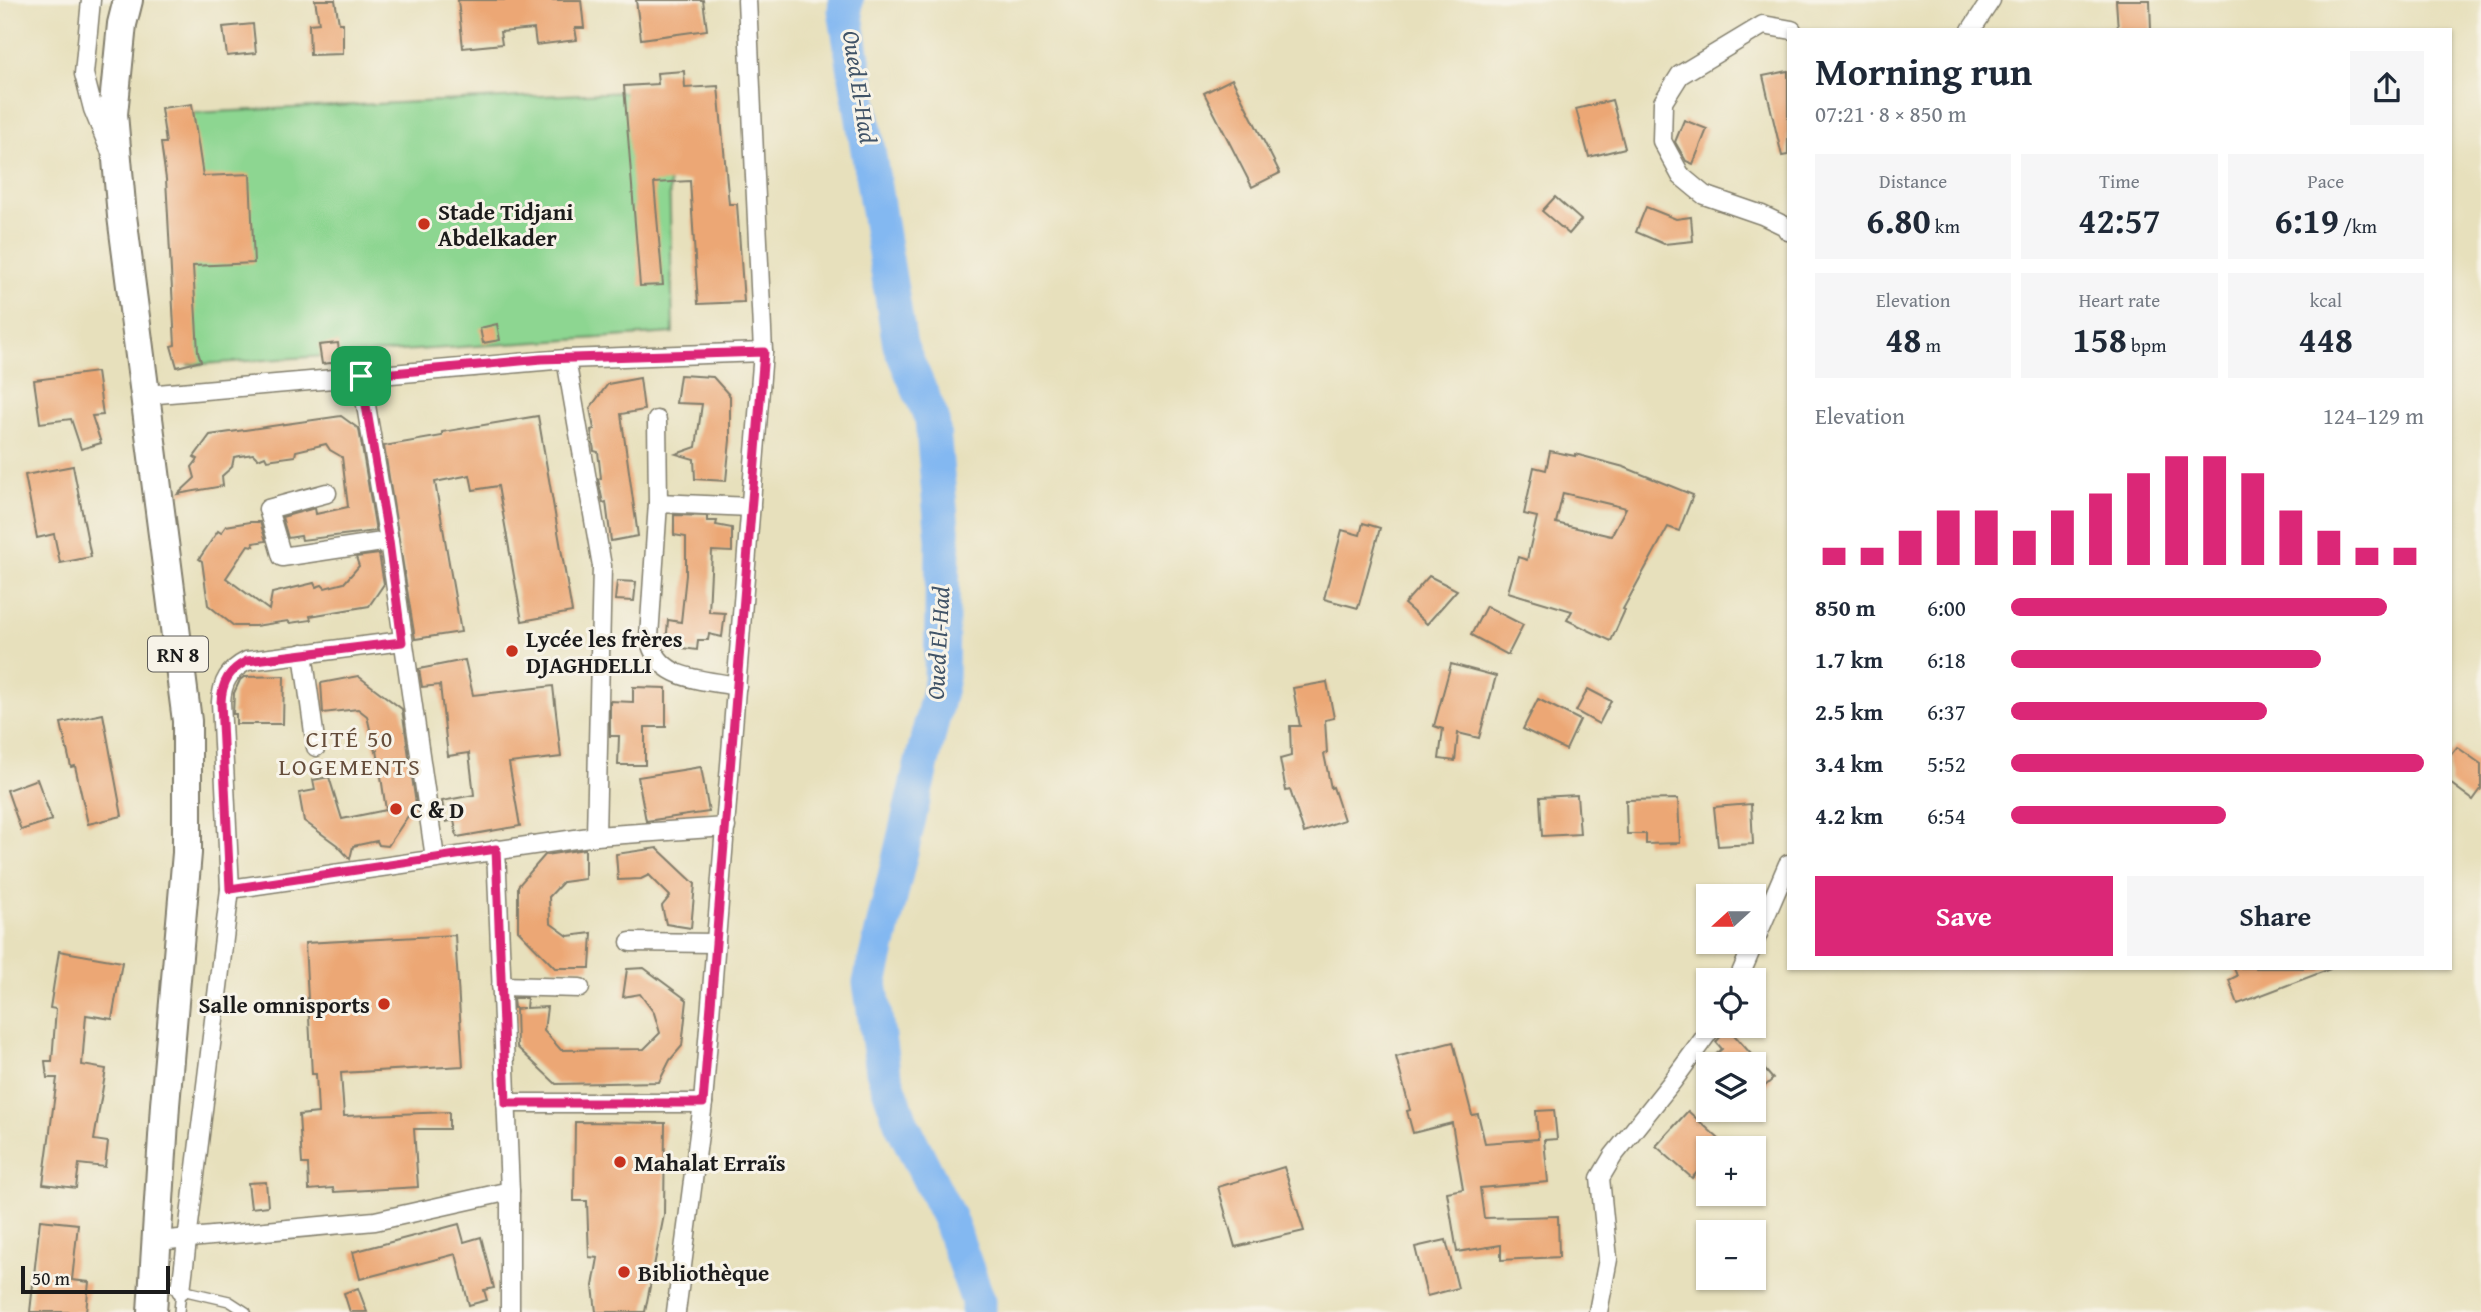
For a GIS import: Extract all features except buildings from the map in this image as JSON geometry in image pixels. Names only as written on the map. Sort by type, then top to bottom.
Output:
[{"type":"main road","name":"RN 8","points":[[128,0],[122,24],[113,114],[122,216],[187,721],[187,853],[165,1105],[152,1312]]},
{"type":"street","points":[[91,0],[83,74],[93,109],[118,170]]},
{"type":"street","points":[[676,1312],[703,1103],[764,352],[747,0]]},
{"type":"street","points":[[1972,28],[1991,0]]},
{"type":"street","points":[[1787,29],[1763,25],[1726,45],[1680,75],[1662,102],[1662,141],[1681,176],[1704,195],[1762,215],[1787,229]]},
{"type":"street","points":[[146,395],[566,359],[764,352]]},
{"type":"street","points":[[566,359],[602,566],[596,836]]},
{"type":"street","points":[[361,376],[389,541],[435,858]]},
{"type":"street","points":[[657,420],[658,503],[649,637],[651,648],[663,666],[672,672],[737,686]]},
{"type":"street","points":[[327,493],[268,509],[282,557],[389,541]]},
{"type":"street","points":[[658,503],[751,507]]},
{"type":"street","points":[[181,1290],[230,889],[221,702],[224,682],[230,673],[247,661],[402,642]]},
{"type":"street","points":[[303,653],[316,747]]},
{"type":"street","points":[[230,889],[596,836],[726,827]]},
{"type":"street","points":[[496,849],[510,1191],[510,1312]]},
{"type":"street","points":[[1743,968],[1787,866]]},
{"type":"street","points":[[630,942],[716,943]]},
{"type":"street","points":[[501,986],[580,988]]},
{"type":"street","points":[[1598,1312],[1608,1259],[1600,1178],[1613,1156],[1704,1038]]},
{"type":"street","points":[[506,1103],[703,1103]]},
{"type":"street","points":[[157,1241],[375,1221],[510,1191]]},
{"type":"lane","points":[[154,1284],[229,1301],[246,1312]]},
{"type":"lane","points":[[179,1312],[181,1290]]},
{"type":"green space","name":"Stade Tidjani Abdelkader","points":[[667,90],[673,333],[188,365],[170,114]]},
{"type":"waterway","name":"Oued El-Had","points":[[846,0],[845,10],[900,345],[932,419],[943,540],[941,682],[870,983],[883,1071],[901,1122],[949,1219],[978,1301],[978,1312]]},
{"type":"place","name":"Stade Tidjani Abdelkader","points":[[424,224]]},
{"type":"place","name":"Lycée les frères DJAGHDELLI","points":[[512,651]]},
{"type":"place","name":"C & D","points":[[396,809]]},
{"type":"place","name":"Salle omnisports","points":[[384,1004]]},
{"type":"place","name":"Mahalat Erraïs","points":[[620,1162]]},
{"type":"place","name":"Bibliothèque","points":[[624,1272]]},
{"type":"district","name":"CITÉ 50 LOGEMENTS","points":[[350,752]]},
{"type":"route","points":[[764,352],[703,1103],[506,1103],[496,849],[230,889],[221,692],[230,673],[237,666],[257,659],[402,642],[389,541],[361,376],[541,359],[764,352]]}]
